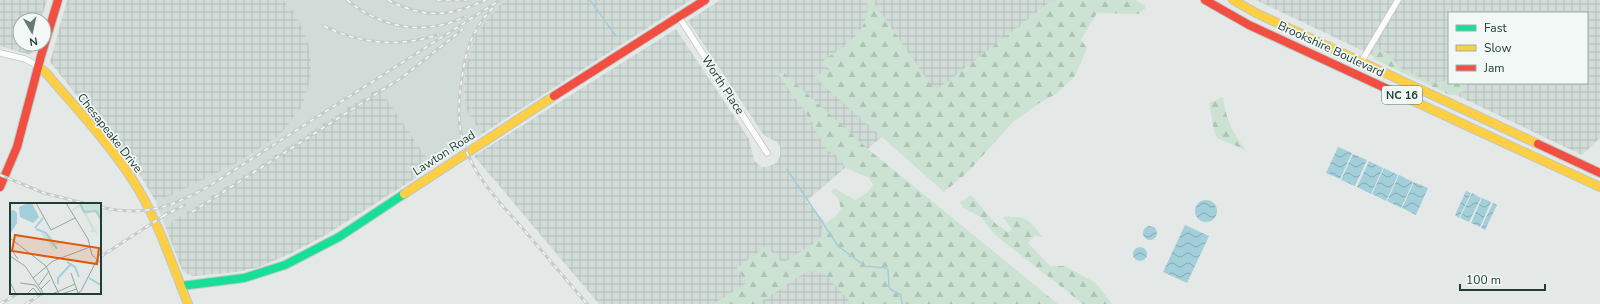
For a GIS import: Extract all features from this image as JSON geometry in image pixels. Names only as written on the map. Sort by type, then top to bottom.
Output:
[{"type":"main road","points":[[0,187],[17,147],[38,66],[58,0]]},
{"type":"main road","name":"Lawton Road","points":[[181,286],[256,276],[283,266],[314,251],[705,0]]},
{"type":"main road","name":"Brookshire Boulevard","points":[[1205,0],[1250,25],[1600,187]]},
{"type":"main road","name":"Brookshire Boulevard","points":[[1233,0],[1361,62],[1600,173]]},
{"type":"main road","points":[[1250,25],[1256,12]]},
{"type":"main road","name":"Chesapeake Drive","points":[[38,66],[47,74],[118,159],[132,179],[149,211],[188,304]]},
{"type":"street","points":[[1361,62],[1381,26],[1398,0]]},
{"type":"street","name":"Worth Place","points":[[679,17],[767,153]]},
{"type":"street","name":"Chesapeake Drive","points":[[0,53],[25,59],[38,66]]},
{"type":"shaded area","points":[[0,0],[47,0],[43,12],[12,12],[12,49],[0,46]]},
{"type":"shaded area","points":[[67,0],[283,0],[295,13],[306,36],[309,47],[311,74],[307,92],[301,108],[281,134],[237,163],[173,195],[155,200],[138,172],[50,62]]},
{"type":"shaded area","points":[[283,0],[505,0],[482,25],[473,42],[465,69],[464,97],[469,115],[482,134],[433,167],[379,89],[165,226],[155,200],[173,195],[237,163],[281,134],[301,108],[307,92],[311,60],[309,47],[306,36],[295,13]]},
{"type":"shaded area","points":[[505,0],[691,0],[482,134],[469,115],[465,106],[465,69],[477,32]]},
{"type":"shaded area","points":[[720,0],[1053,0],[935,92],[806,201],[840,239],[865,304],[599,304],[474,156],[676,29],[749,139],[754,160],[761,167],[775,164],[780,156],[780,147],[777,142],[765,136],[761,131],[688,21]]},
{"type":"shaded area","points":[[1256,0],[1600,0],[1600,138],[1582,155]]},
{"type":"shaded area","points":[[21,52],[32,52],[31,55]]},
{"type":"shaded area","points":[[379,88],[433,167],[324,236],[290,254],[259,267],[237,272],[193,276],[182,270],[165,226]]},
{"type":"green space","points":[[867,0],[872,0],[935,91],[1053,0],[1135,0],[1145,5],[1145,9],[1138,14],[1097,13],[1081,40],[1087,48],[1075,76],[1056,94],[1038,104],[1012,123],[968,172],[944,192],[814,77],[829,69],[822,62],[855,37],[861,29],[865,21]]},
{"type":"green space","points":[[1378,49],[1387,53],[1403,70],[1431,83],[1443,82],[1448,79],[1448,84],[1466,84],[1461,92],[1450,95],[1374,59],[1372,52]]},
{"type":"green space","points":[[783,72],[868,149],[1058,304],[852,304],[824,273],[807,271],[758,304],[713,304],[747,283],[737,268],[766,246],[783,263],[813,244],[824,233],[821,226],[836,216],[841,209],[838,198],[831,192],[834,188],[855,200],[867,193],[873,185],[869,178],[846,168],[833,152],[829,153],[812,125],[813,123],[778,74]]},
{"type":"green space","points":[[1223,97],[1230,125],[1246,150],[1217,138],[1214,131],[1209,103]]},
{"type":"green space","points":[[971,195],[996,224],[1008,232],[1012,230],[1003,217],[1018,217],[1030,222],[1043,237],[1034,236],[1028,243],[1050,266],[1065,266],[1096,283],[1112,304],[1083,304],[994,234],[981,217],[963,208],[960,202]]},
{"type":"water","points":[[1338,147],[1352,153],[1340,179],[1326,173]]},
{"type":"water","points":[[1353,154],[1367,160],[1355,186],[1341,180]]},
{"type":"water","points":[[1369,161],[1383,168],[1371,194],[1357,187]]},
{"type":"water","points":[[1384,168],[1398,175],[1386,201],[1372,194]]},
{"type":"water","points":[[1399,175],[1413,182],[1401,208],[1387,201]]},
{"type":"water","points":[[1414,182],[1428,188],[1416,215],[1402,208]]},
{"type":"water","points":[[1466,191],[1471,193],[1459,218],[1455,215]]},
{"type":"water","points":[[1472,193],[1481,198],[1469,222],[1460,218]]},
{"type":"water","points":[[1482,198],[1491,202],[1480,227],[1471,223]]},
{"type":"water","points":[[1206,200],[1214,203],[1217,211],[1214,219],[1206,222],[1198,219],[1195,211],[1198,203]]},
{"type":"water","points":[[1493,203],[1497,205],[1485,230],[1481,228]]},
{"type":"water","points":[[1185,225],[1209,236],[1187,283],[1163,272]]},
{"type":"water","points":[[1147,226],[1153,226],[1157,230],[1157,236],[1153,240],[1147,240],[1143,236],[1143,230]]},
{"type":"water","points":[[1137,247],[1143,247],[1147,251],[1147,257],[1143,261],[1137,261],[1133,257],[1133,251]]},
{"type":"waterway","points":[[590,0],[616,36]]},
{"type":"waterway","points":[[787,169],[838,246],[865,266],[886,268],[888,270],[889,287],[901,295],[902,304]]},
{"type":"railway","points":[[347,0],[360,10],[374,17],[389,23],[404,26],[420,28],[435,26],[466,16]]},
{"type":"railway","points":[[388,0],[414,10],[437,14],[460,10],[486,0]]},
{"type":"railway","points":[[437,0],[467,0]]},
{"type":"railway","points":[[101,207],[129,211],[155,209],[179,201],[206,188],[500,0]]},
{"type":"railway","points":[[493,8],[476,29],[466,54],[459,105],[459,122],[462,138],[473,164],[496,199],[587,304]]},
{"type":"railway","points":[[324,26],[352,37],[381,42],[410,41],[439,34]]},
{"type":"railway","points":[[192,212],[404,76],[463,29]]},
{"type":"railway","points":[[0,175],[44,193],[83,203]]},
{"type":"railway","points":[[163,216],[185,205]]},
{"type":"railway","points":[[101,256],[168,213]]},
{"type":"railway","points":[[0,304],[17,294]]},
{"type":"railway","points":[[26,304],[41,294]]},
{"type":"traffic: fast","points":[[181,286],[244,278],[285,265],[339,237],[404,194]]},
{"type":"traffic: slow","points":[[1233,0],[1256,13],[1538,144]]},
{"type":"traffic: slow","points":[[38,66],[47,74],[91,125],[132,179],[156,224],[188,304]]},
{"type":"traffic: slow","points":[[1396,93],[1600,187]]},
{"type":"traffic: slow","points":[[404,194],[554,96]]},
{"type":"traffic: jam","points":[[0,187],[17,147],[41,56],[58,0]]},
{"type":"traffic: jam","points":[[554,96],[705,0]]},
{"type":"traffic: jam","points":[[1205,0],[1249,25],[1396,93]]},
{"type":"traffic: jam","points":[[1538,144],[1600,173]]}]
